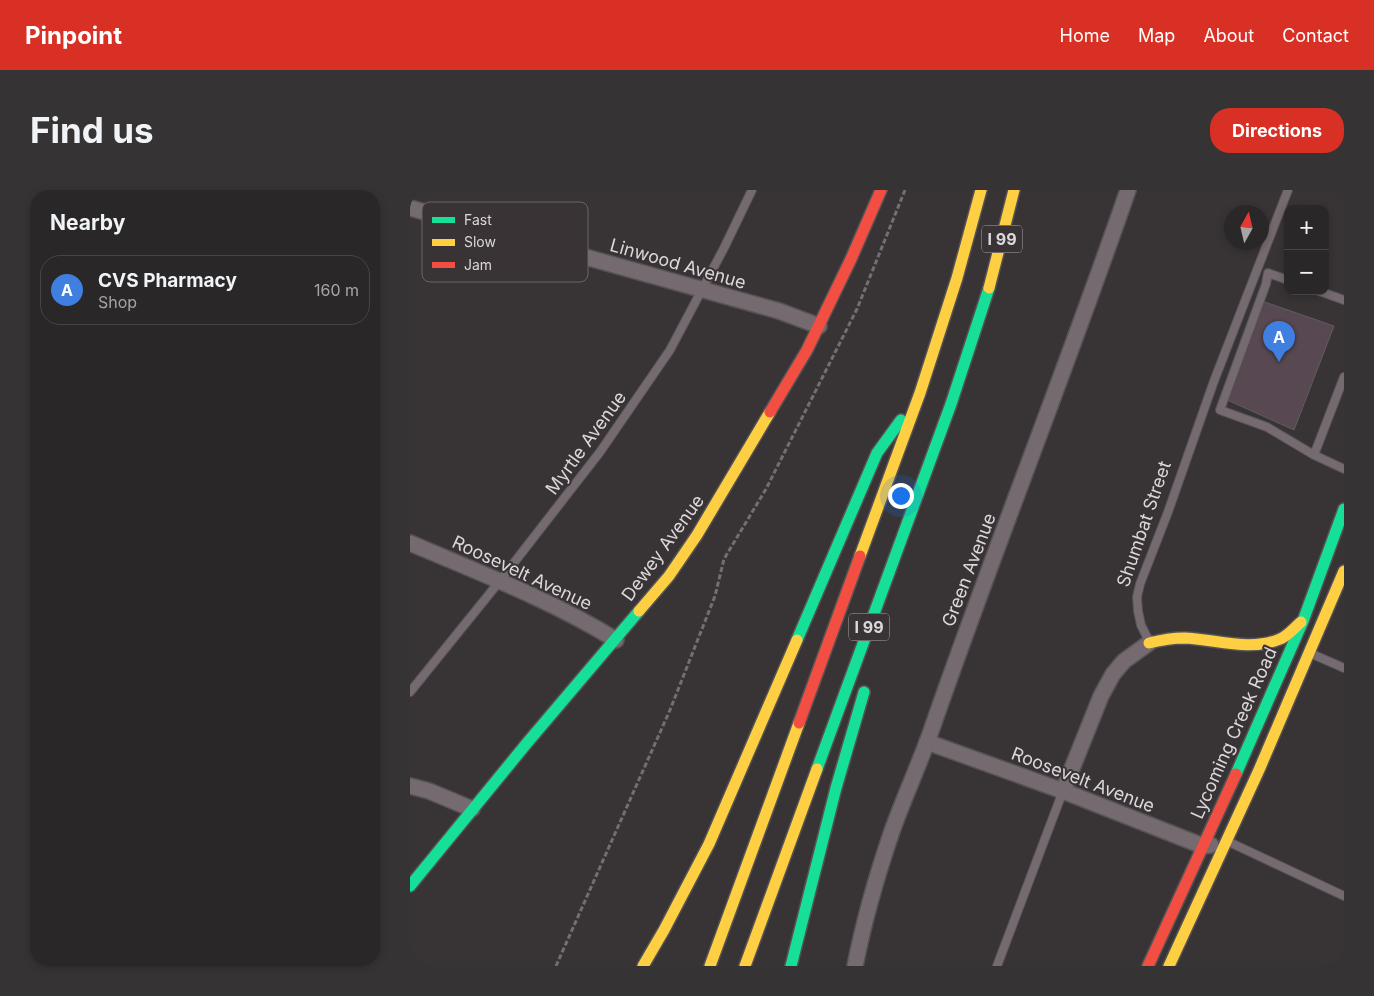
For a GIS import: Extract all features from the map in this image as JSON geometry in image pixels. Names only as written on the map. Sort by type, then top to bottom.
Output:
[{"type":"main road","name":"Dewey Avenue","points":[[410,886],[472,809],[669,576],[697,536],[819,326],[881,190]]},
{"type":"main road","name":"I 99","points":[[710,966],[920,393],[957,278],[981,190]]},
{"type":"main road","name":"I 99","points":[[745,966],[951,404],[989,287],[1014,190]]},
{"type":"main road","points":[[922,515],[962,393],[989,287]]},
{"type":"main road","points":[[643,966],[686,890],[709,844],[877,453],[920,393]]},
{"type":"main road","name":"Lycoming Creek Road","points":[[1148,966],[1303,620],[1344,509]]},
{"type":"main road","points":[[1169,966],[1227,842],[1344,571]]},
{"type":"main road","points":[[1150,643],[1162,639],[1189,638],[1243,644],[1264,644],[1281,638],[1303,620]]},
{"type":"main road","points":[[790,966],[836,788],[867,684]]},
{"type":"street","name":"Green Avenue","points":[[855,966],[874,885],[893,830],[927,742],[967,626],[1090,300],[1128,190]]},
{"type":"street","name":"Linwood Avenue","points":[[588,259],[779,312],[819,326]]},
{"type":"street","name":"Roosevelt Avenue","points":[[410,543],[538,598],[616,640]]},
{"type":"street","points":[[1063,791],[1101,696],[1113,674],[1124,661],[1150,643]]},
{"type":"street","name":"Roosevelt Avenue","points":[[927,742],[1063,791],[1203,846]]},
{"type":"street","points":[[410,786],[428,791],[472,809]]},
{"type":"street","points":[[1203,846],[1227,842]]},
{"type":"lane","name":"Myrtle Avenue","points":[[410,692],[499,582],[600,452],[670,350],[724,248],[752,190]]},
{"type":"lane","name":"Shumbat Street","points":[[1150,643],[1141,624],[1138,611],[1137,597],[1140,584],[1168,512],[1214,381],[1288,190]]},
{"type":"lane","points":[[1284,279],[1268,273],[1266,284],[1220,410],[1267,427],[1314,455],[1344,469]]},
{"type":"lane","points":[[1329,295],[1344,300]]},
{"type":"lane","points":[[1314,455],[1344,377]]},
{"type":"lane","points":[[1310,653],[1344,668]]},
{"type":"lane","points":[[997,966],[1063,791]]},
{"type":"lane","points":[[1227,842],[1344,896]]},
{"type":"path","points":[[556,966],[670,710],[715,596],[724,560],[766,488],[857,309],[905,190]]},
{"type":"building","points":[[1259,300],[1334,326],[1294,430],[1225,399]]},
{"type":"traffic: fast","points":[[817,769],[951,404],[989,288]]},
{"type":"traffic: fast","points":[[797,640],[877,453],[901,420]]},
{"type":"traffic: fast","points":[[1236,774],[1303,621],[1344,509]]},
{"type":"traffic: fast","points":[[410,886],[527,743],[639,611]]},
{"type":"traffic: fast","points":[[791,966],[836,788],[864,692]]},
{"type":"traffic: slow","points":[[860,556],[920,393],[957,278],[981,190]]},
{"type":"traffic: slow","points":[[989,288],[1014,190]]},
{"type":"traffic: slow","points":[[639,611],[669,576],[697,535],[770,412]]},
{"type":"traffic: slow","points":[[1169,966],[1259,770],[1344,571]]},
{"type":"traffic: slow","points":[[1149,643],[1166,639],[1184,638],[1245,645],[1269,643],[1283,638],[1301,622]]},
{"type":"traffic: slow","points":[[643,966],[709,844],[797,640]]},
{"type":"traffic: slow","points":[[710,966],[799,723]]},
{"type":"traffic: slow","points":[[745,966],[817,769]]},
{"type":"traffic: jam","points":[[770,412],[807,350],[851,259],[881,190]]},
{"type":"traffic: jam","points":[[799,723],[860,556]]},
{"type":"traffic: jam","points":[[1148,966],[1236,774]]},
{"type":"place","name":"CVS Pharmacy","points":[[1279,362]]}]
